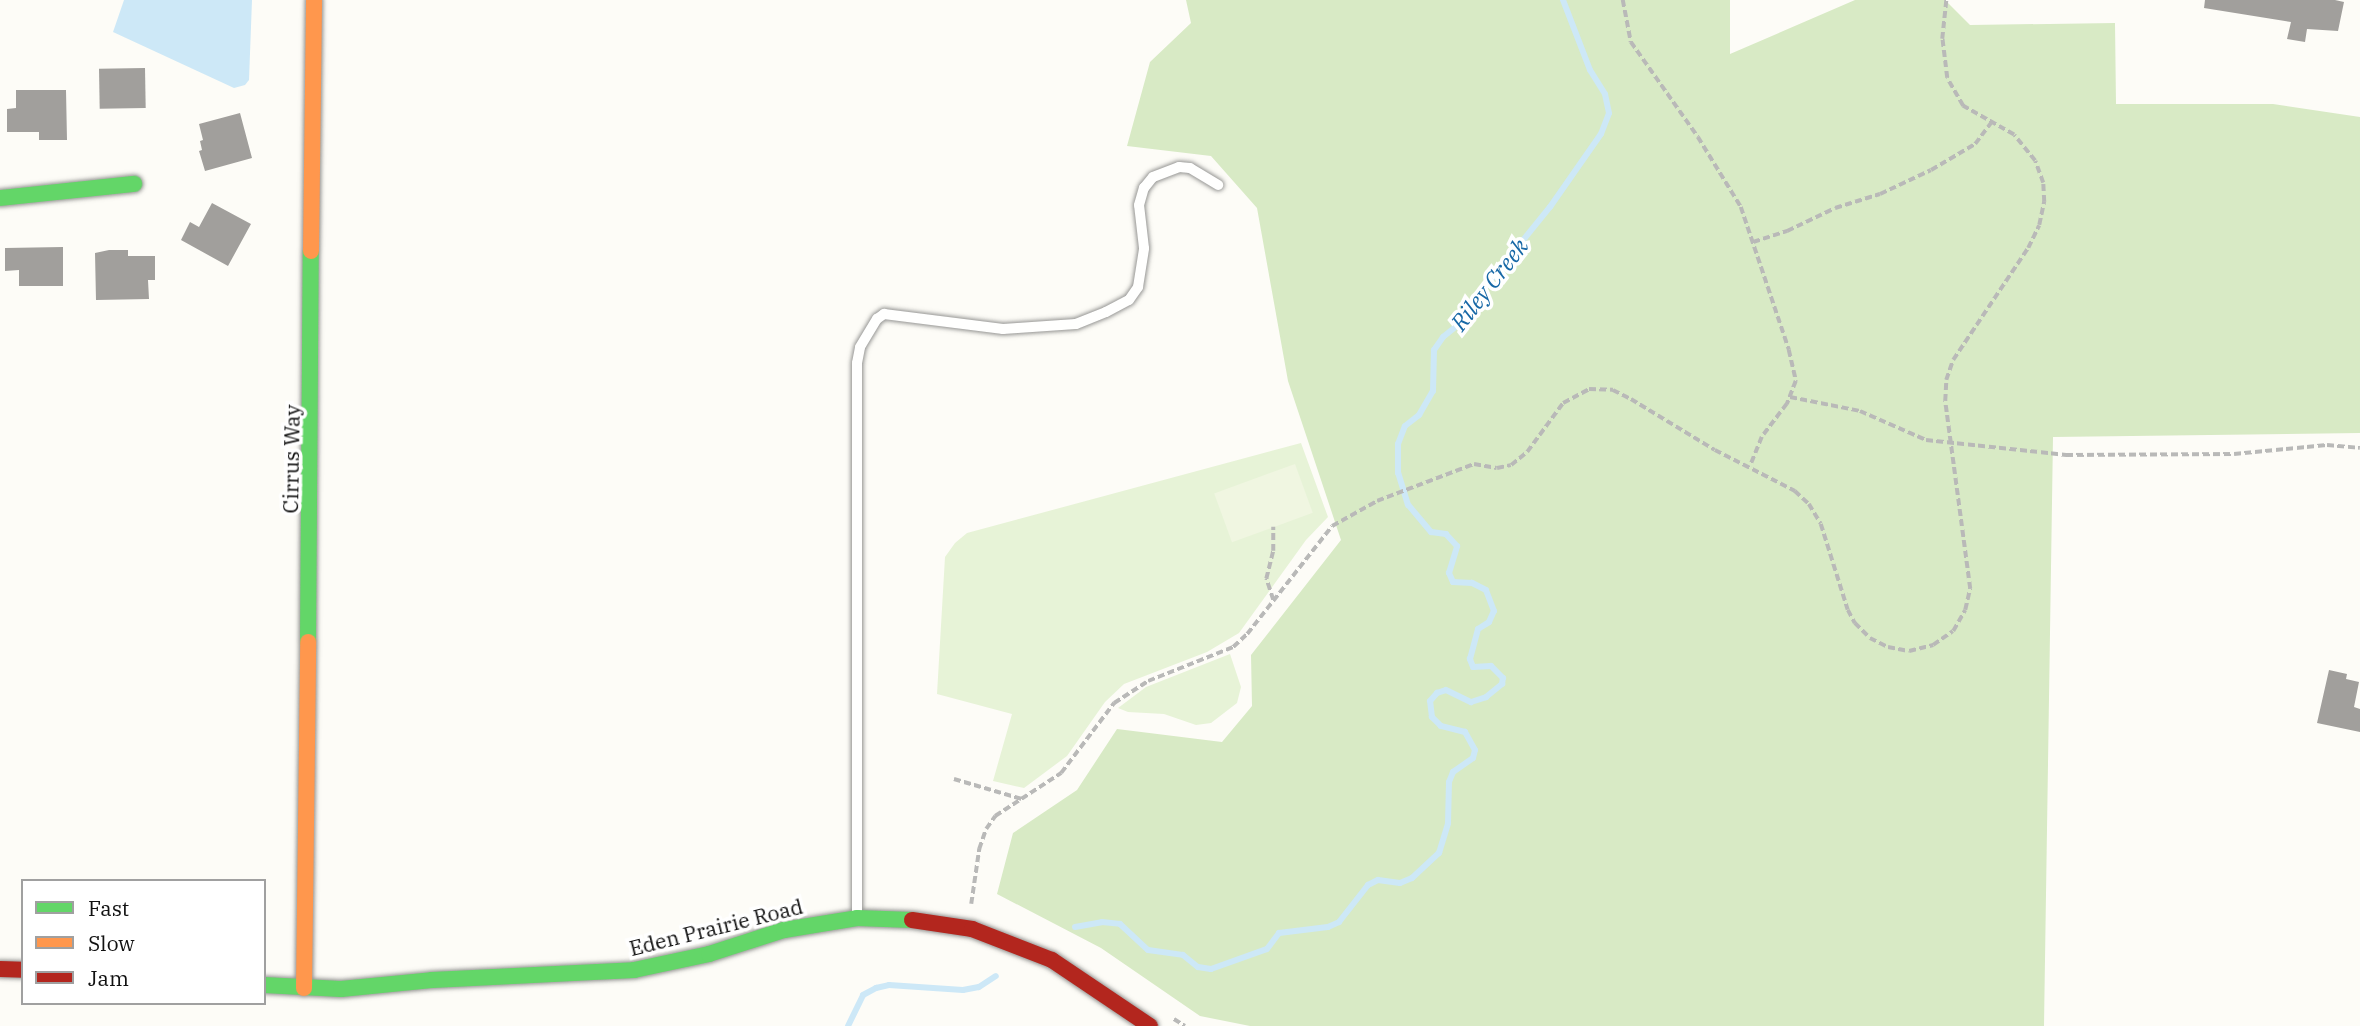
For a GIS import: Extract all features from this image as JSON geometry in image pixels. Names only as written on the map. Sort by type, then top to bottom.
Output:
[{"type":"street","name":"Cirrus Way","points":[[304,988],[307,918],[314,0]]},
{"type":"street","points":[[0,198],[134,184]]},
{"type":"street","name":"Eden Prairie Road","points":[[266,985],[341,989],[432,980],[634,970],[709,954],[784,930],[857,918],[934,921],[1012,942],[1052,960],[1150,1026]]},
{"type":"street","points":[[0,969],[21,970]]},
{"type":"lane","points":[[857,918],[857,390],[860,348],[877,319],[884,314],[1003,329],[1076,324],[1106,312],[1129,300],[1138,287],[1144,248],[1139,205],[1144,188],[1153,177],[1179,167],[1190,168],[1218,185]]},
{"type":"path","points":[[1623,0],[1631,41],[1698,137],[1741,207],[1789,350],[1796,381],[1790,397],[1762,437],[1750,466]]},
{"type":"path","points":[[971,904],[979,849],[986,829],[995,816],[1060,773],[1114,703],[1147,681],[1233,647],[1332,526],[1377,502],[1438,476],[1474,464],[1497,468],[1511,465],[1527,452],[1563,403],[1588,389],[1613,390],[1715,450],[1782,482],[1809,504],[1821,524],[1848,610],[1855,623],[1870,638],[1888,647],[1909,651],[1933,645],[1953,631],[1965,610],[1970,589],[1945,401],[1946,380],[1953,359],[2028,248],[2039,225],[2044,202],[2043,183],[2035,161],[2014,135],[1963,106],[1947,78],[1942,40],[1946,0]]},
{"type":"path","points":[[1754,242],[1787,231],[1835,208],[1880,194],[1931,170],[1975,144],[1991,123]]},
{"type":"path","points":[[1790,397],[1860,411],[1926,440],[2101,457],[2234,454],[2327,445],[2360,448]]},
{"type":"path","points":[[1273,527],[1273,551],[1266,579],[1273,600]]},
{"type":"path","points":[[954,779],[1022,799]]},
{"type":"green space","points":[[1186,0],[1730,0],[1730,54],[1855,0],[1945,0],[1970,25],[2115,23],[2116,104],[2273,104],[2360,117],[2360,433],[2053,437],[2044,1026],[1250,1026],[1200,1016],[1101,948],[997,894],[1013,833],[1077,790],[1117,729],[1222,742],[1252,706],[1251,655],[1341,540],[1288,381],[1257,208],[1211,156],[1127,146],[1150,62],[1191,23]]},
{"type":"green space","points":[[1301,443],[1328,517],[1306,540],[1239,633],[1207,652],[1124,684],[1105,702],[1067,756],[1024,788],[993,781],[1012,714],[937,694],[945,557],[955,543],[967,533]]},
{"type":"green space","points":[[1295,464],[1313,513],[1232,542],[1214,493]]},
{"type":"green space","points":[[1230,654],[1241,687],[1237,703],[1211,723],[1196,725],[1164,714],[1128,712],[1118,708],[1146,687]]},
{"type":"water","points":[[124,0],[252,0],[249,80],[245,85],[234,88],[113,32]]},
{"type":"building","points":[[2205,0],[2344,2],[2338,31],[2307,29],[2305,42],[2287,39],[2291,22],[2204,8]]},
{"type":"building","points":[[145,68],[146,108],[100,109],[99,69]]},
{"type":"building","points":[[16,90],[66,90],[67,140],[39,140],[39,132],[7,132],[7,109],[16,108]]},
{"type":"building","points":[[240,113],[252,158],[205,171],[199,151],[202,150],[200,141],[203,140],[199,124]]},
{"type":"building","points":[[212,203],[251,224],[228,266],[181,240],[190,222],[199,227]]},
{"type":"building","points":[[63,247],[63,286],[19,286],[19,270],[5,271],[5,248]]},
{"type":"building","points":[[128,250],[128,256],[155,256],[155,280],[148,280],[149,299],[96,300],[95,253]]},
{"type":"building","points":[[2329,670],[2347,674],[2346,679],[2359,682],[2354,707],[2360,709],[2360,732],[2317,723]]},
{"type":"waterway","name":"Riley Creek","points":[[1075,927],[1102,922],[1120,924],[1148,950],[1183,955],[1198,967],[1211,969],[1267,949],[1279,933],[1328,927],[1339,922],[1368,885],[1378,880],[1400,883],[1412,878],[1439,853],[1448,823],[1449,782],[1453,772],[1473,758],[1475,750],[1465,732],[1441,726],[1432,717],[1430,701],[1437,693],[1446,690],[1471,702],[1486,697],[1502,684],[1503,678],[1491,666],[1473,667],[1470,659],[1478,629],[1489,622],[1494,611],[1486,590],[1472,583],[1453,582],[1449,573],[1457,546],[1446,534],[1431,532],[1408,505],[1398,473],[1398,444],[1405,426],[1419,415],[1433,391],[1434,350],[1443,337],[1468,317],[1486,286],[1550,207],[1601,134],[1609,113],[1605,94],[1590,70],[1563,0]]},
{"type":"waterway","name":"Riley Creek","points":[[848,1026],[863,995],[876,988],[889,985],[963,990],[979,987],[996,976]]},
{"type":"traffic: fast","points":[[0,198],[134,184]]},
{"type":"traffic: fast","points":[[308,642],[311,251]]},
{"type":"traffic: fast","points":[[266,985],[341,989],[432,980],[634,970],[709,954],[784,930],[857,918],[912,920]]},
{"type":"traffic: slow","points":[[311,251],[314,0]]},
{"type":"traffic: slow","points":[[304,988],[308,642]]},
{"type":"traffic: jam","points":[[912,920],[972,929],[1052,960],[1150,1026]]},
{"type":"traffic: jam","points":[[0,969],[21,970]]}]
